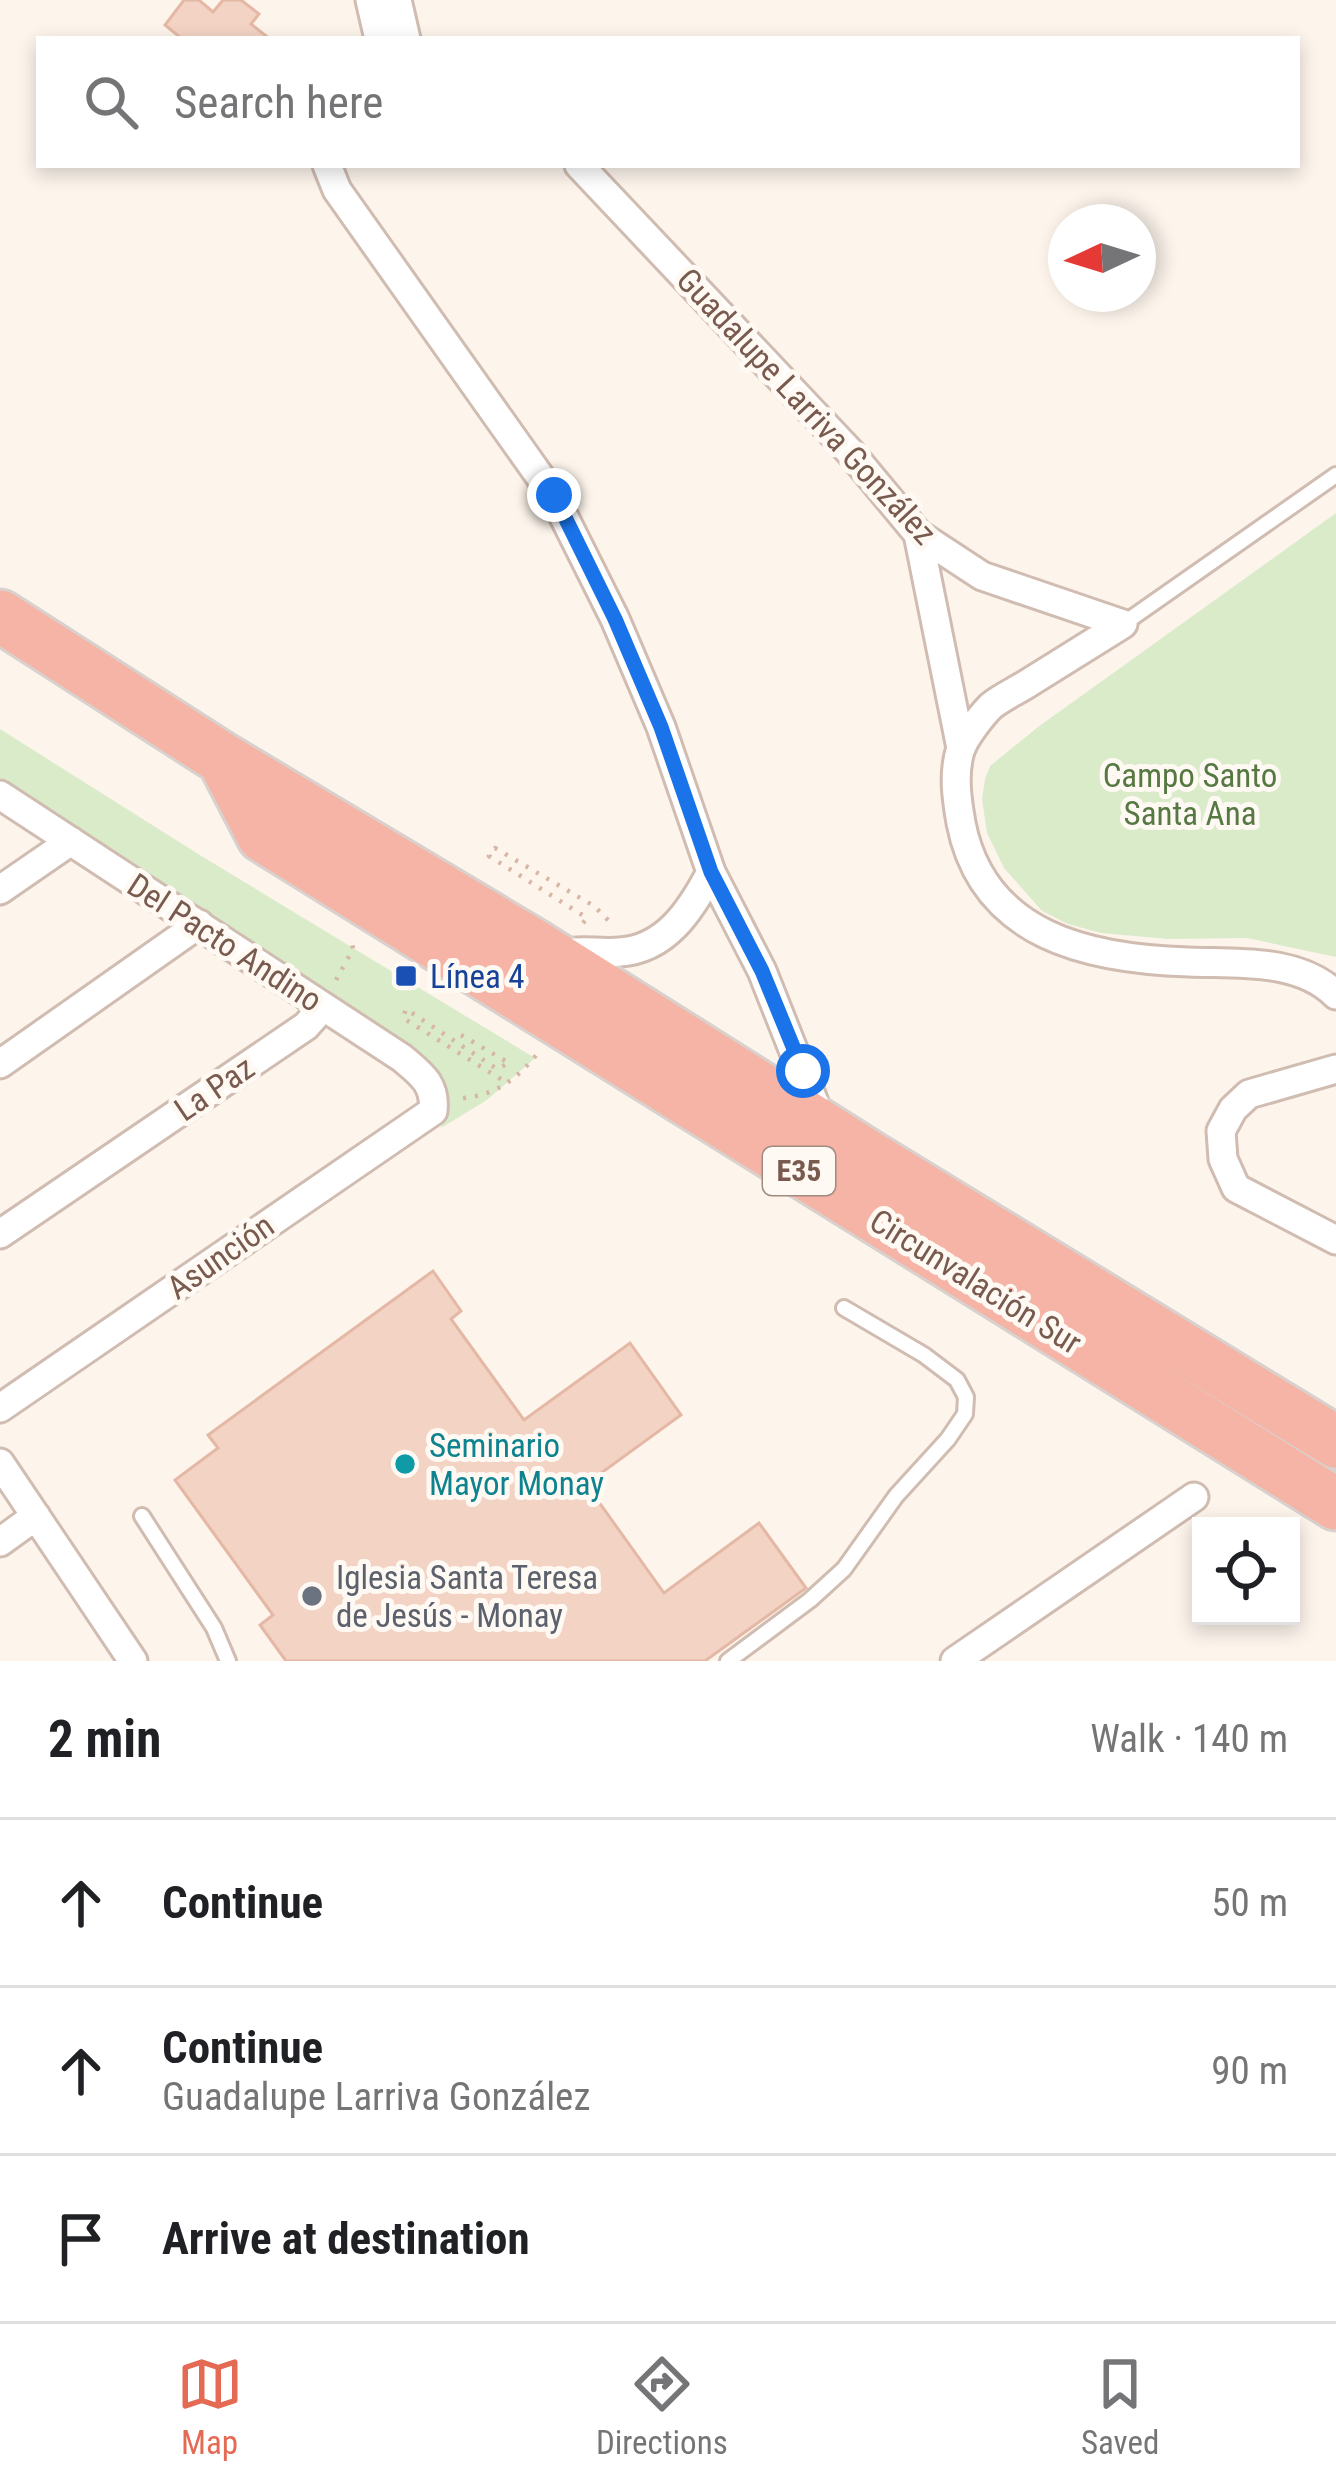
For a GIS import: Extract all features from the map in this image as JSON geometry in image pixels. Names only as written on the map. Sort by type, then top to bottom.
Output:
[{"type":"highway","name":"Circunvalación Sur","points":[[0,616],[223,759],[565,942],[873,1159],[1336,1442]]},
{"type":"highway","name":"Circunvalación Sur","points":[[223,759],[263,836],[1336,1504]]},
{"type":"street","points":[[370,0],[378,36]]},
{"type":"street","points":[[398,0],[405,36]]},
{"type":"street","points":[[328,168],[337,190],[554,495],[652,705],[711,872],[762,971],[824,1126],[873,1159]]},
{"type":"street","name":"Guadalupe Larriva González","points":[[581,168],[851,453],[918,534],[982,576],[1123,624]]},
{"type":"street","points":[[918,534],[961,748],[955,793],[964,836],[984,881],[1016,918],[1063,943],[1106,954],[1260,964],[1297,972],[1336,995]]},
{"type":"street","points":[[961,748],[990,707],[1123,624]]},
{"type":"street","name":"Del Pacto Andino","points":[[0,795],[402,1058],[430,1081],[434,1101]]},
{"type":"street","points":[[0,890],[71,841]]},
{"type":"street","points":[[565,942],[573,951],[640,950],[680,922],[711,872]]},
{"type":"street","points":[[0,1064],[199,924]]},
{"type":"street","name":"La Paz","points":[[0,1234],[306,1026],[322,1007]]},
{"type":"street","points":[[1336,1069],[1249,1094],[1221,1130],[1223,1160],[1237,1188],[1336,1240]]},
{"type":"street","name":"Asunción","points":[[0,1408],[433,1111],[434,1101]]},
{"type":"street","points":[[0,1463],[119,1656]]},
{"type":"street","points":[[974,1656],[1194,1497]]},
{"type":"street","points":[[0,1542],[36,1516]]},
{"type":"lane","points":[[1123,624],[1336,475]]},
{"type":"lane","points":[[728,1661],[844,1569],[896,1496],[965,1414],[966,1397],[957,1380],[844,1308]]},
{"type":"lane","points":[[142,1516],[214,1628],[228,1661]]},
{"type":"path","points":[[565,942],[587,918],[489,856],[495,848],[594,906],[640,950]]},
{"type":"path","points":[[322,1007],[353,949],[349,891]]},
{"type":"path","points":[[460,1035],[509,1063],[497,1069],[406,1009],[403,1018],[507,1083]]},
{"type":"path","points":[[434,1101],[488,1096],[535,1058],[559,1022]]},
{"type":"green space","name":"Campo Santo Santa Ana","points":[[1336,513],[1336,957],[1247,938],[1168,939],[1101,933],[1042,911],[1004,868],[987,833],[982,799],[990,766]]},
{"type":"green space","points":[[0,729],[535,1058],[487,1100],[441,1128],[440,1075],[207,913],[0,778]]},
{"type":"building","points":[[184,0],[199,0],[213,12],[223,0],[241,0],[259,14],[251,24],[266,36],[178,36],[165,25]]},
{"type":"building","name":"Seminario Mayor Monay","points":[[433,1271],[461,1311],[451,1319],[524,1420],[630,1343],[681,1415],[586,1484],[664,1593],[759,1523],[806,1588],[705,1661],[286,1661],[260,1625],[273,1615],[175,1480],[218,1448],[208,1435]]},
{"type":"place","name":"Línea 4","points":[[406,976]]},
{"type":"place","name":"Seminario Mayor Monay","points":[[405,1464]]},
{"type":"place","name":"Iglesia Santa Teresa de Jesús - Monay","points":[[312,1596]]},
{"type":"route","points":[[554,495],[615,619],[661,727],[711,872],[762,971],[803,1071]]}]
